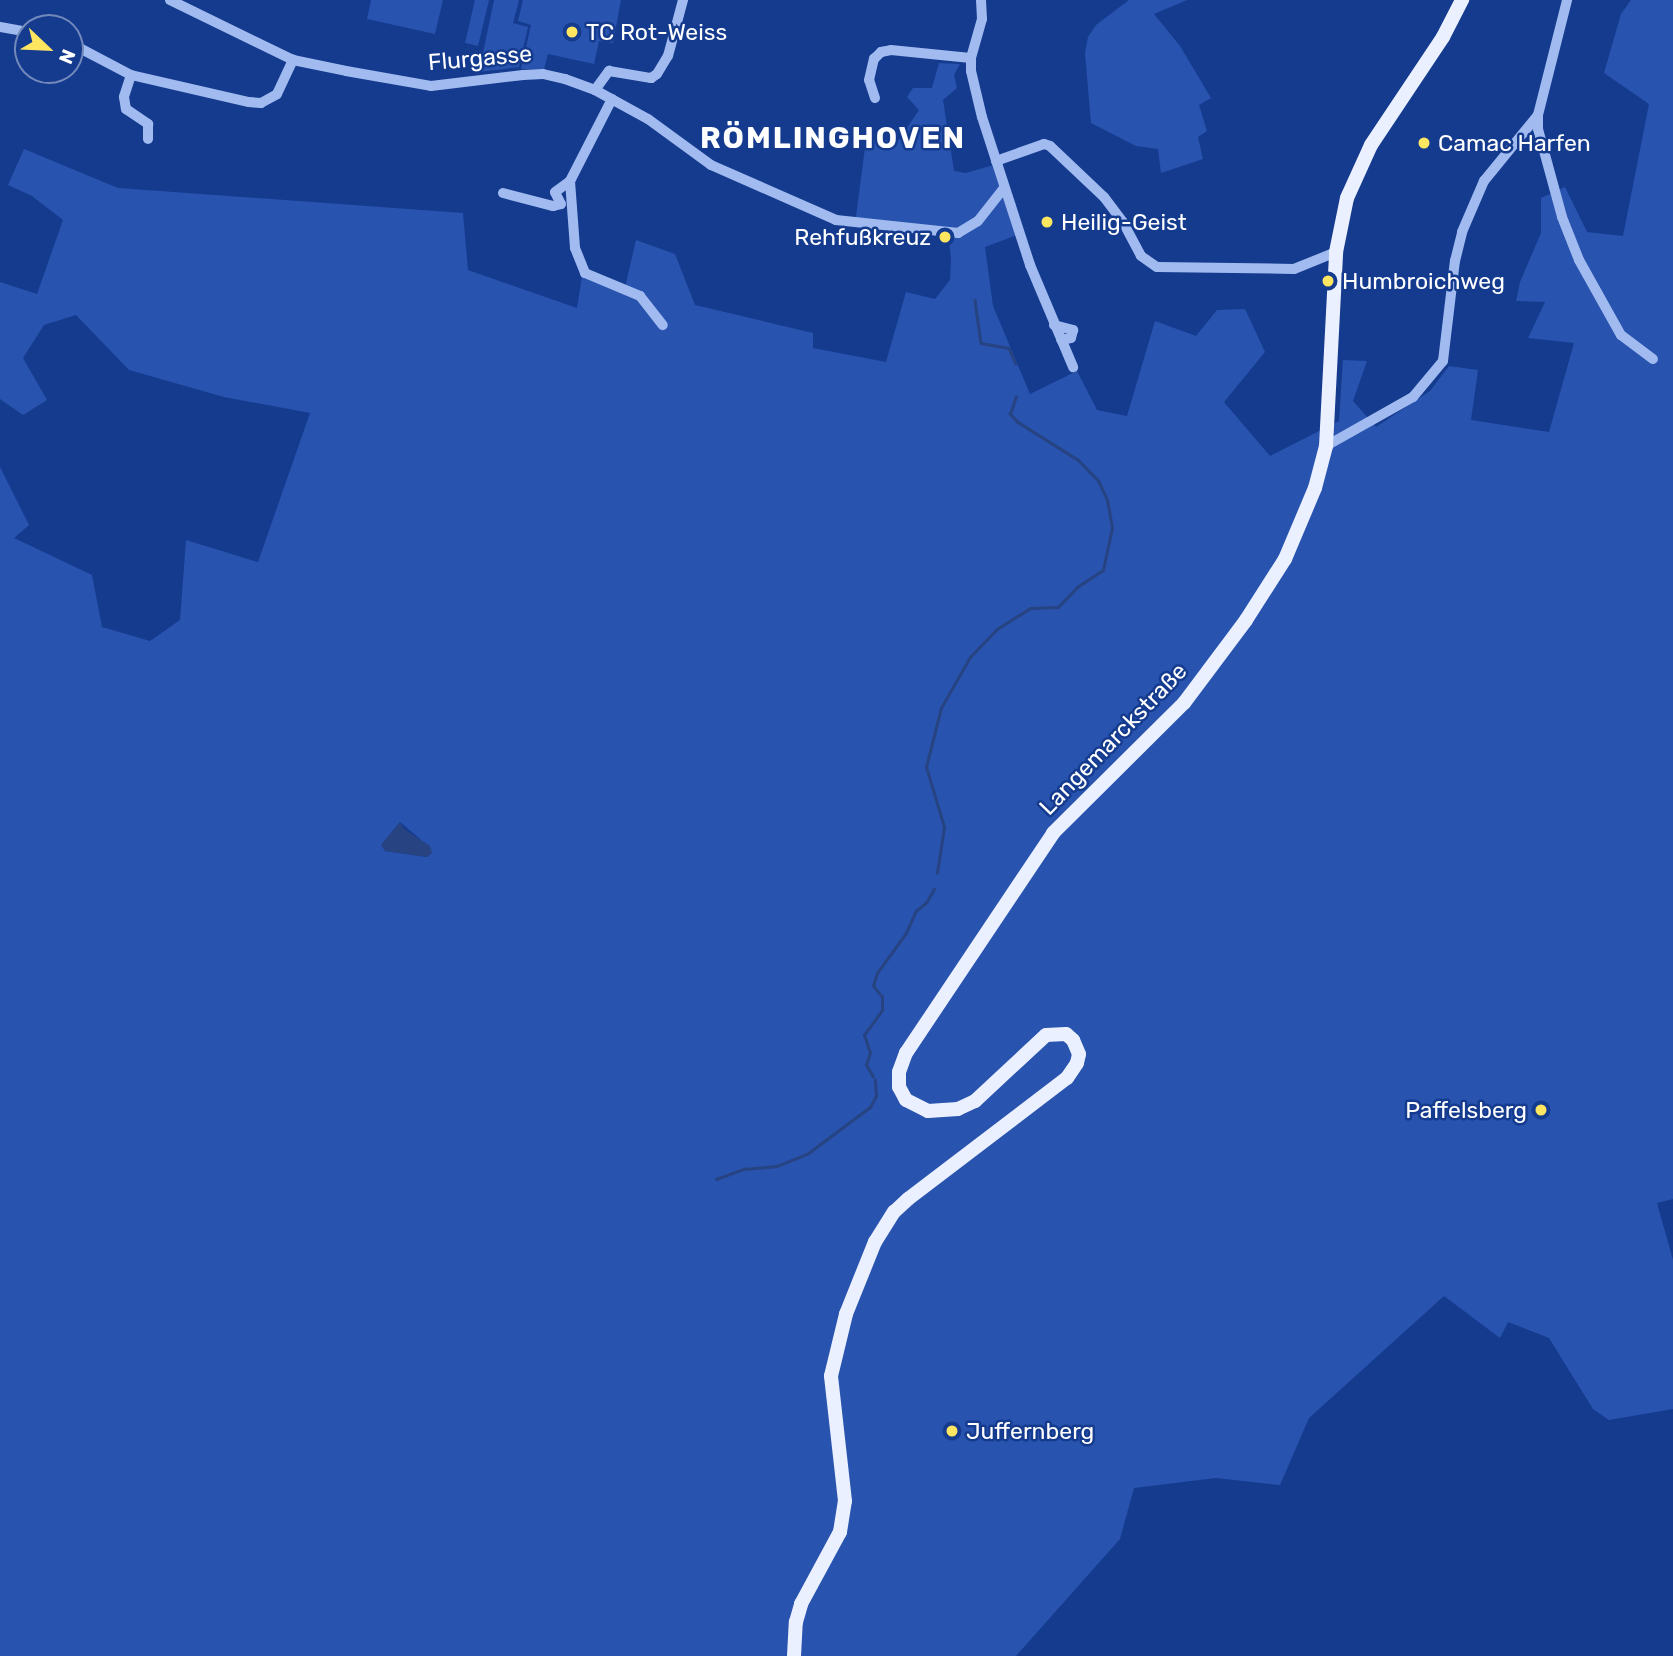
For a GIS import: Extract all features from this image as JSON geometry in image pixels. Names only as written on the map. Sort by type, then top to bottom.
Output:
[{"type":"main road","name":"Langemarckstraße","points":[[794,1656],[796,1622],[801,1604],[840,1532],[845,1501],[831,1391],[839,1336],[884,1226],[894,1212],[921,1189],[1067,1078],[1077,1063],[1079,1054],[1073,1040],[1066,1034],[1046,1035],[975,1101],[958,1109],[928,1111],[905,1100],[899,1087],[898,1072],[906,1053],[1053,833],[1184,703],[1265,594],[1302,524],[1326,446],[1336,252],[1347,198],[1362,161],[1443,37],[1462,0]]},
{"type":"street","name":"Flurgasse","points":[[170,0],[293,60],[431,86],[543,74],[595,90],[648,119],[710,165],[836,220],[958,233],[978,221],[1004,188]]},
{"type":"street","points":[[595,90],[610,71],[651,78],[657,74],[668,56],[683,0]]},
{"type":"street","points":[[981,0],[982,19],[971,58],[971,71],[1004,188],[1054,325],[1073,367]]},
{"type":"street","points":[[1567,0],[1538,115],[1538,129],[1562,217],[1580,260],[1621,335],[1653,359]]},
{"type":"street","points":[[84,50],[131,75],[261,103],[277,94],[293,60]]},
{"type":"street","points":[[875,98],[869,79],[874,59],[881,52],[891,50],[971,58]]},
{"type":"street","points":[[131,75],[124,97],[125,109],[148,124],[148,139]]},
{"type":"street","points":[[612,99],[570,181],[566,202],[575,248],[585,273],[640,296],[663,325]]},
{"type":"street","points":[[1326,446],[1413,397],[1443,361],[1455,261],[1473,201],[1497,163],[1538,115]]},
{"type":"street","points":[[996,162],[1044,144],[1051,146],[1104,197],[1123,222],[1140,256],[1157,267],[1294,268],[1336,252]]},
{"type":"street","points":[[503,193],[553,205],[566,202]]},
{"type":"shaded area","points":[[371,0],[443,0],[435,34],[367,19]]},
{"type":"shaded area","points":[[475,0],[489,0],[478,46],[465,43]]},
{"type":"shaded area","points":[[494,0],[519,0],[513,23],[528,27],[519,67],[479,72]]},
{"type":"shaded area","name":"TC Rot-Weiss","points":[[523,0],[621,0],[613,43],[599,41],[594,64],[548,54],[544,69],[521,69],[531,25],[518,21]]},
{"type":"shaded area","points":[[1129,0],[1187,0],[1154,14],[1180,46],[1211,98],[1199,105],[1207,131],[1198,137],[1203,159],[1161,173],[1158,149],[1136,146],[1091,123],[1085,53],[1088,37],[1096,25]]},
{"type":"shaded area","points":[[1631,0],[1673,0],[1673,1199],[1657,1203],[1673,1260],[1673,1409],[1609,1420],[1593,1409],[1549,1338],[1508,1322],[1500,1338],[1444,1296],[1309,1418],[1280,1485],[1216,1478],[1134,1488],[1120,1539],[1016,1656],[0,1656],[0,467],[29,525],[14,538],[92,575],[102,627],[150,641],[180,620],[186,540],[258,562],[310,413],[224,397],[129,370],[76,315],[44,325],[23,358],[47,400],[23,415],[0,399],[0,282],[37,294],[63,220],[32,196],[8,185],[24,149],[118,188],[463,213],[468,270],[577,308],[582,276],[624,292],[636,240],[675,254],[695,305],[813,333],[813,348],[886,362],[906,292],[935,299],[950,280],[951,258],[948,233],[855,224],[866,140],[899,140],[919,110],[907,97],[913,88],[932,88],[939,63],[960,64],[954,75],[957,88],[943,100],[954,171],[966,173],[997,164],[1017,235],[985,247],[993,306],[1030,394],[1077,371],[1097,410],[1127,416],[1155,321],[1196,336],[1217,310],[1245,309],[1265,352],[1224,402],[1270,456],[1339,421],[1343,360],[1367,361],[1353,401],[1376,427],[1430,391],[1449,366],[1478,370],[1471,420],[1549,432],[1574,343],[1528,338],[1545,302],[1516,301],[1520,282],[1541,233],[1541,198],[1565,187],[1587,232],[1623,236],[1649,104],[1604,73],[1621,14]],"holes":[[[400,822],[432,853],[427,857],[385,851],[382,844]]]},
{"type":"shaded area","points":[[400,822],[404,829],[430,846],[432,853],[427,857],[385,851],[381,845]]},
{"type":"waterway","points":[[975,300],[981,343],[1009,348],[1016,364]]},
{"type":"waterway","points":[[937,873],[944,827],[926,767],[941,708],[970,657],[997,629],[1030,608],[1058,607],[1077,587],[1103,570],[1112,528],[1107,500],[1098,481],[1079,461],[1017,422],[1010,414],[1016,397]]},
{"type":"waterway","points":[[873,1077],[866,1065],[870,1053],[864,1035],[882,1010],[882,997],[873,986],[877,973],[906,933],[916,911],[926,903],[934,889]]},
{"type":"waterway","points":[[716,1179],[744,1169],[777,1166],[807,1154],[870,1107],[876,1096],[875,1080]]},
{"type":"place","name":"TC Rot-Weiss","points":[[572,32]]},
{"type":"place","name":"Camac Harfen","points":[[1424,143]]},
{"type":"place","name":"Heilig-Geist","points":[[1047,222]]},
{"type":"place","name":"Rehfußkreuz","points":[[945,237]]},
{"type":"place","name":"Humbroichweg","points":[[1328,281]]},
{"type":"place","name":"Paffelsberg","points":[[1541,1110]]},
{"type":"place","name":"Juffernberg","points":[[952,1431]]},
{"type":"district","name":"RÖMLINGHOVEN","points":[[833,138]]}]
